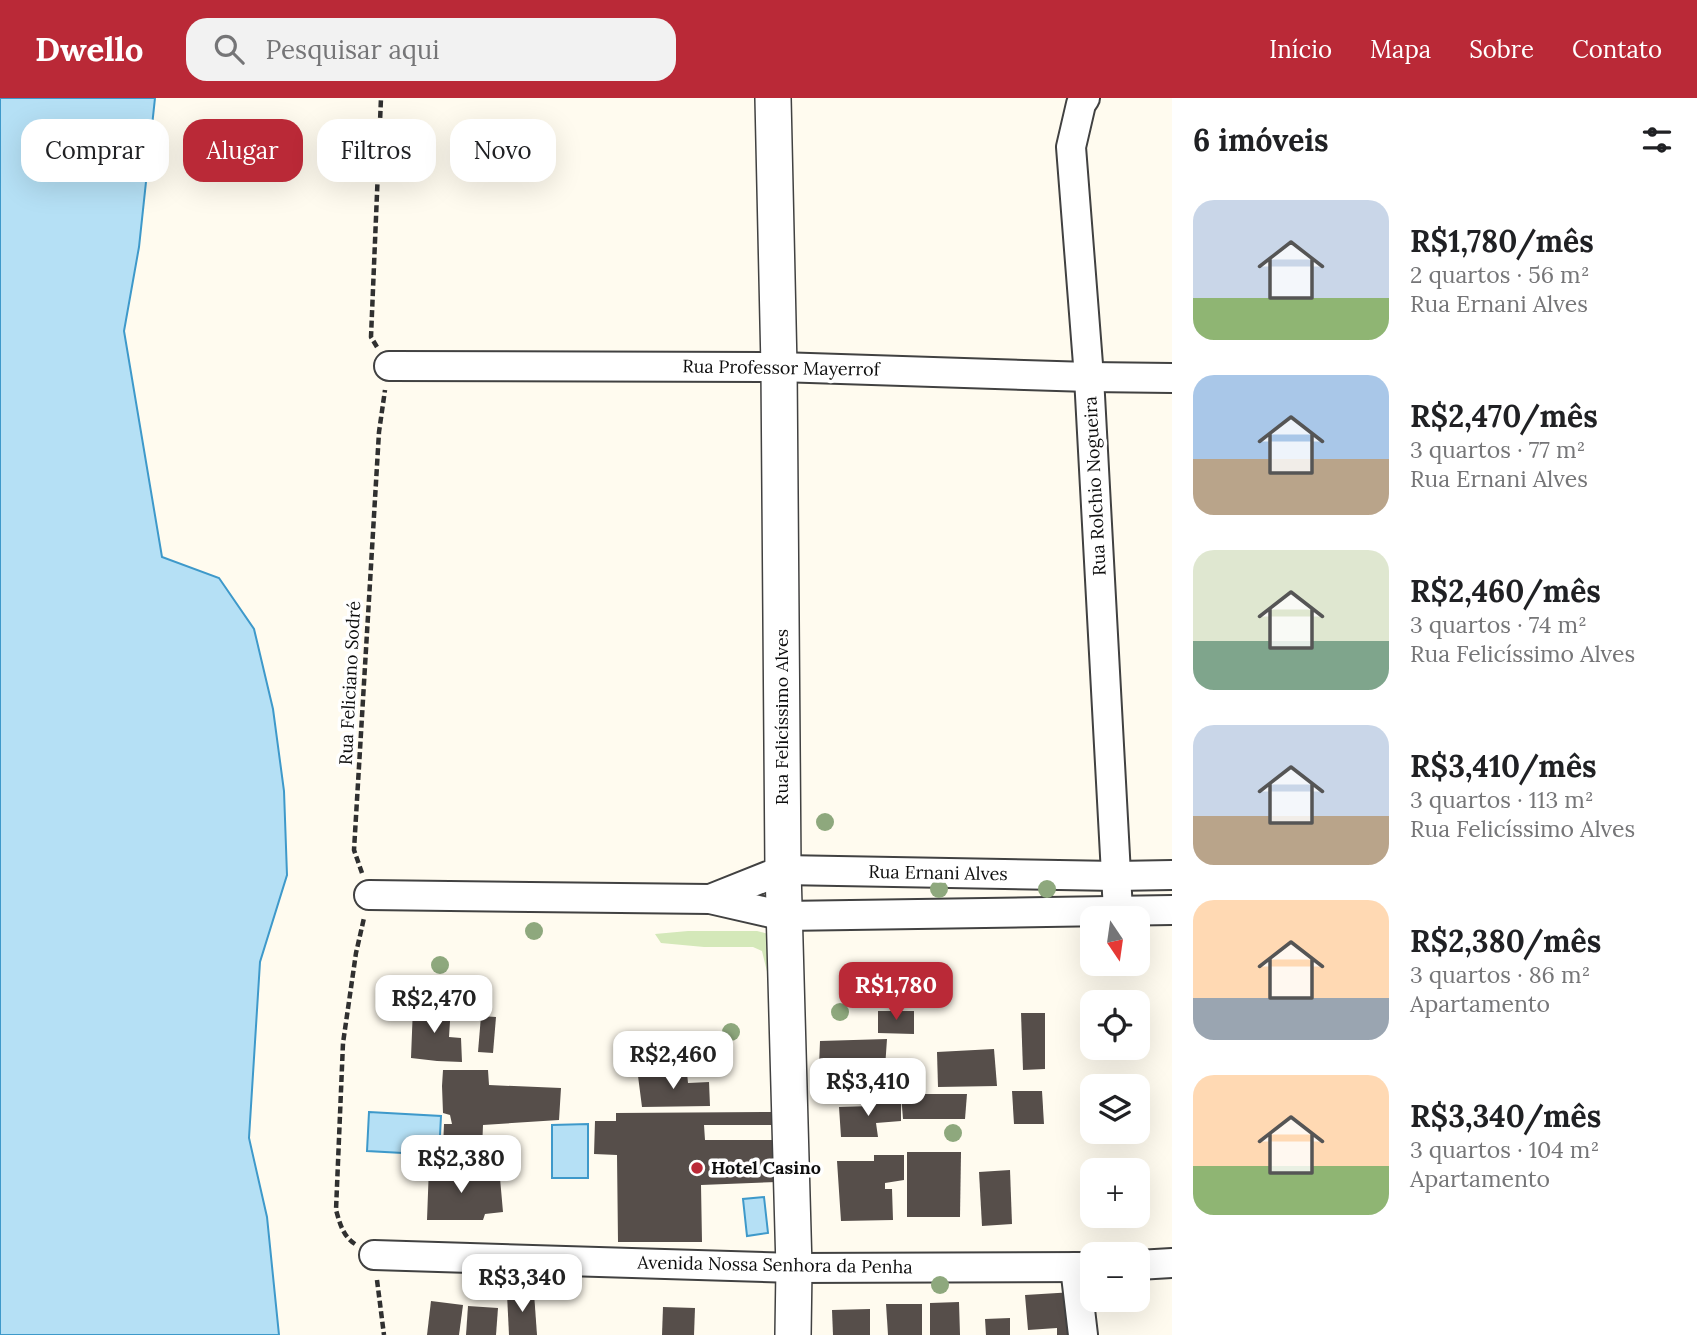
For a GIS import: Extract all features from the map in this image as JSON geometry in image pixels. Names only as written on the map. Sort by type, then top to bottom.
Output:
[{"type":"street","name":"Rua Felicíssimo Alves","points":[[773,98],[779,367],[783,870],[794,1268],[793,1335]]},
{"type":"street","name":"Rua Rolchio Nogueira","points":[[1085,98],[1081,104],[1071,147],[1089,377],[1118,906]]},
{"type":"street","name":"Rua Professor Mayerrof","points":[[389,366],[779,367],[1172,378]]},
{"type":"street","name":"Rua Ernani Alves","points":[[710,899],[783,870],[1172,875]]},
{"type":"street","name":"Rua Ernani Alves","points":[[369,895],[710,899],[784,916],[1080,912]]},
{"type":"street","name":"Rua Ernani Alves","points":[[1150,910],[1172,910]]},
{"type":"street","name":"Avenida Nossa Senhora da Penha","points":[[374,1255],[794,1268],[1080,1267]]},
{"type":"street","points":[[1150,1265],[1172,1264]]},
{"type":"street","points":[[1083,1312],[1083,1335]]},
{"type":"path","points":[[381,98],[371,337],[389,366]]},
{"type":"path","name":"Rua Feliciano Sodré","points":[[369,895],[354,850],[379,432],[389,366]]},
{"type":"path","points":[[369,895],[355,953],[343,1043],[336,1210],[347,1239],[374,1255],[384,1335]]},
{"type":"green space","points":[[757,931],[772,935],[769,980],[762,951],[753,947],[704,947],[661,943],[655,934]]},
{"type":"water","points":[[0,98],[155,98],[153,119],[21,119],[21,182],[146,182],[139,247],[124,331],[162,557],[219,578],[254,629],[273,709],[284,791],[287,875],[260,962],[249,1138],[267,1217],[279,1335],[0,1335]]},
{"type":"water","points":[[369,1112],[441,1116],[439,1155],[367,1151]]},
{"type":"water","points":[[588,1124],[588,1178],[552,1178],[552,1125]]},
{"type":"water","points":[[764,1197],[768,1233],[747,1236],[743,1199]]},
{"type":"building","points":[[451,1006],[449,1037],[461,1038],[462,1062],[411,1058],[413,1007]]},
{"type":"building","points":[[878,1011],[914,1011],[914,1034],[878,1033]]},
{"type":"building","points":[[1021,1013],[1045,1013],[1045,1069],[1023,1070]]},
{"type":"building","points":[[481,1016],[496,1017],[493,1053],[478,1052]]},
{"type":"building","points":[[887,1039],[885,1068],[859,1070],[858,1078],[826,1080],[826,1066],[819,1066],[820,1041]]},
{"type":"building","points":[[994,1049],[997,1086],[938,1087],[937,1052]]},
{"type":"building","points":[[443,1070],[488,1070],[489,1085],[561,1088],[559,1120],[483,1125],[482,1151],[443,1148],[444,1124],[452,1124],[450,1115],[443,1113]]},
{"type":"building","points":[[687,1073],[688,1083],[709,1082],[710,1106],[642,1107],[638,1076]]},
{"type":"building","points":[[1012,1091],[1042,1091],[1044,1124],[1014,1124]]},
{"type":"building","points":[[901,1094],[967,1094],[965,1119],[903,1119]]},
{"type":"building","points":[[901,1101],[901,1121],[876,1123],[878,1137],[841,1137],[839,1107],[872,1106],[872,1102]]},
{"type":"building","name":"Hotel Casino","points":[[775,1112],[774,1125],[704,1125],[705,1140],[775,1140],[777,1182],[701,1185],[702,1242],[618,1242],[617,1155],[594,1154],[595,1121],[616,1121],[616,1113]]},
{"type":"building","points":[[907,1152],[961,1152],[960,1217],[907,1217]]},
{"type":"building","points":[[874,1155],[904,1155],[904,1180],[885,1183],[885,1189],[892,1189],[893,1220],[841,1221],[837,1161],[874,1161]]},
{"type":"building","points":[[460,1165],[461,1181],[478,1181],[479,1175],[500,1178],[503,1212],[485,1214],[483,1220],[427,1220],[429,1166]]},
{"type":"building","points":[[1010,1170],[1012,1224],[982,1226],[979,1172]]},
{"type":"building","points":[[1074,1292],[1076,1335],[1057,1335],[1057,1328],[1028,1330],[1025,1295]]},
{"type":"building","points":[[534,1293],[537,1335],[509,1335],[507,1294]]},
{"type":"building","points":[[431,1301],[463,1305],[459,1335],[427,1335]]},
{"type":"building","points":[[959,1302],[960,1335],[930,1335],[930,1303]]},
{"type":"building","points":[[886,1304],[922,1304],[922,1335],[888,1335]]},
{"type":"building","points":[[468,1306],[498,1308],[496,1335],[466,1335]]},
{"type":"building","points":[[663,1307],[695,1308],[694,1335],[662,1335]]},
{"type":"building","points":[[870,1309],[870,1335],[833,1335],[832,1310]]},
{"type":"building","points":[[1010,1318],[1010,1335],[986,1335],[985,1319]]},
{"type":"place","name":"Hotel Casino","points":[[697,1168]]}]
